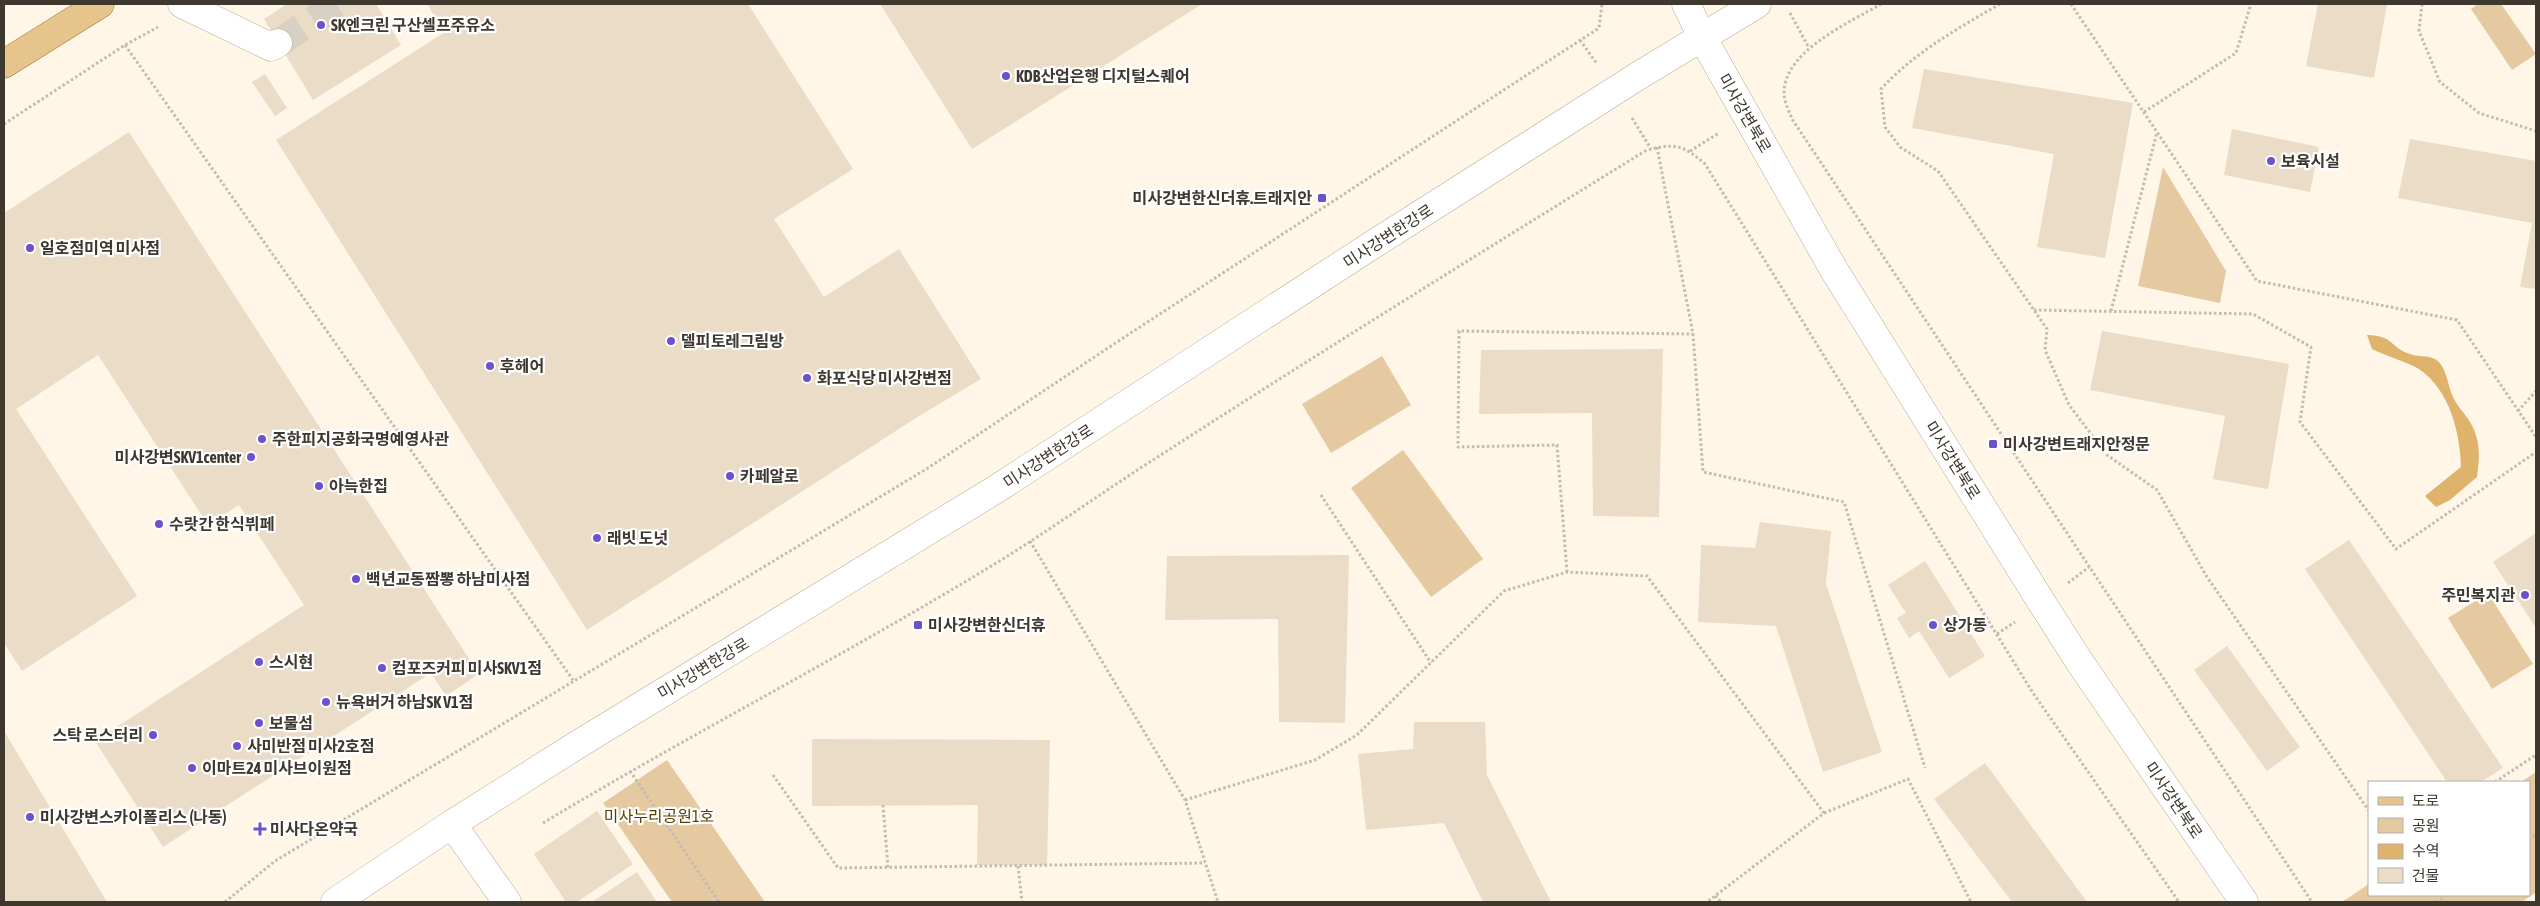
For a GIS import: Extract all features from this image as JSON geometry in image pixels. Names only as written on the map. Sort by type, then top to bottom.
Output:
[{"type":"main road","points":[[4,64],[100,4]]},
{"type":"street","name":"미사강변북로","points":[[1686,4],[1702,38],[1834,270],[2079,661],[2244,902]]},
{"type":"street","name":"미사강변한강로","points":[[335,902],[452,824],[583,741],[1004,485],[1374,244],[1757,4]]},
{"type":"street","points":[[186,6],[271,47],[278,42]]},
{"type":"street","points":[[452,824],[507,902]]},
{"type":"path","points":[[225,902],[275,861],[928,468],[1103,351],[1599,28],[1602,4]]},
{"type":"path","points":[[1881,4],[1809,48],[1789,68],[1784,93],[1792,119],[2312,902]]},
{"type":"path","points":[[2000,4],[1940,39],[1900,68],[1881,89],[1885,128],[1900,147],[1938,171],[2047,329],[2045,350],[2069,405],[2107,455],[2157,490],[2207,577],[2368,810]]},
{"type":"path","points":[[2071,4],[2257,281],[2457,320],[2536,437]]},
{"type":"path","points":[[2144,112],[2236,53],[2251,4]]},
{"type":"path","points":[[2422,4],[2419,31],[2440,82],[2479,113],[2536,131]]},
{"type":"path","points":[[4,124],[186,6]]},
{"type":"path","points":[[1789,11],[1809,48]]},
{"type":"path","points":[[125,45],[573,680]]},
{"type":"path","points":[[2111,312],[2157,132]]},
{"type":"path","points":[[542,824],[630,771],[916,611],[1030,541],[1164,452],[1646,151],[1657,147],[1677,146],[1690,151],[1705,164],[2033,693],[2179,902]]},
{"type":"path","points":[[1657,147],[1693,334],[1703,472],[1844,502],[1925,768]]},
{"type":"path","points":[[2034,310],[2253,314],[2311,347],[2300,422],[2396,549],[2536,452]]},
{"type":"path","points":[[1567,572],[1557,445],[1458,447],[1459,331],[1693,334]]},
{"type":"path","points":[[2518,411],[2536,391]]},
{"type":"path","points":[[1321,495],[1431,663]]},
{"type":"path","points":[[1030,541],[1185,800],[1218,902]]},
{"type":"path","points":[[1185,800],[1315,760],[1357,735],[1504,591],[1567,572],[1647,576],[1824,813]]},
{"type":"path","points":[[2497,781],[2536,755]]},
{"type":"path","points":[[630,771],[719,902]]},
{"type":"path","points":[[772,775],[838,868],[1205,863]]},
{"type":"path","points":[[1708,902],[1824,813],[1908,779],[1971,902]]},
{"type":"path","points":[[883,805],[888,868]]},
{"type":"path","points":[[1018,866],[1022,902]]},
{"type":"path","points":[[1715,896],[1721,902]]},
{"type":"green space","points":[[2478,4],[2501,4],[2536,54],[2512,70],[2471,9]]},
{"type":"green space","points":[[2163,167],[2226,271],[2220,303],[2138,286]]},
{"type":"green space","points":[[1382,356],[1411,405],[1331,453],[1302,404]]},
{"type":"green space","points":[[1403,450],[1483,559],[1431,597],[1351,488]]},
{"type":"green space","points":[[2488,593],[2533,664],[2492,689],[2448,618]]},
{"type":"green space","name":"미사누리공원1호","points":[[667,760],[765,902],[672,902],[603,803]]},
{"type":"green space","points":[[2536,772],[2536,892],[2522,902],[2342,902],[2368,885],[2368,896],[2530,896],[2530,781],[2522,781]]},
{"type":"water","points":[[2367,335],[2383,337],[2403,351],[2429,357],[2439,362],[2444,370],[2451,393],[2475,433],[2479,454],[2477,477],[2450,500],[2436,507],[2425,496],[2461,467],[2458,440],[2446,400],[2430,378],[2419,369],[2372,349]]},
{"type":"building","points":[[287,4],[376,4],[401,45],[313,100],[264,19]]},
{"type":"building","points":[[427,4],[748,4],[853,169],[774,219],[824,297],[899,249],[981,379],[919,416],[587,630],[276,140],[445,32]]},
{"type":"building","name":"KDB산업은행 디지털스퀘어","points":[[880,4],[1202,4],[972,149]]},
{"type":"building","points":[[2318,4],[2387,4],[2374,78],[2306,66]]},
{"type":"building","points":[[1924,69],[2133,103],[2105,258],[2037,247],[2054,154],[1912,128]]},
{"type":"building","points":[[265,74],[287,108],[275,116],[252,82]]},
{"type":"building","name":"보육시설","points":[[2232,129],[2319,147],[2310,192],[2224,175]]},
{"type":"building","name":"미사강변SKV1center","points":[[129,132],[479,674],[446,696],[431,673],[163,847],[95,741],[304,605],[239,505],[208,525],[98,355],[16,409],[137,596],[22,671],[4,643],[4,213]]},
{"type":"building","points":[[2410,139],[2536,161],[2536,289],[2520,287],[2532,223],[2398,198]]},
{"type":"building","points":[[2102,331],[2289,364],[2268,489],[2213,479],[2225,416],[2090,390]]},
{"type":"building","points":[[1663,349],[1659,517],[1593,516],[1592,413],[1479,414],[1481,350]]},
{"type":"building","points":[[1760,522],[1831,531],[1826,584],[1882,752],[1823,772],[1776,626],[1698,622],[1701,545],[1755,548]]},
{"type":"building","name":"주민복지관","points":[[2536,533],[2536,628],[2493,562]]},
{"type":"building","points":[[2349,540],[2503,768],[2483,781],[2446,781],[2305,569]]},
{"type":"building","points":[[1349,555],[1345,723],[1279,722],[1278,619],[1165,620],[1167,556]]},
{"type":"building","name":"상가동","points":[[1925,561],[1985,656],[1949,678],[1919,631],[1909,638],[1897,618],[1906,613],[1888,585]]},
{"type":"building","points":[[2227,646],[2300,747],[2267,771],[2194,670]]},
{"type":"building","points":[[1414,722],[1485,722],[1487,775],[1551,902],[1483,902],[1444,823],[1366,830],[1358,754],[1413,749]]},
{"type":"building","name":"미사강변스카이폴리스 (나동)","points":[[4,731],[107,902],[4,902]]},
{"type":"building","points":[[812,739],[1050,740],[1047,865],[977,865],[978,805],[812,806]]},
{"type":"building","points":[[1985,763],[2087,902],[2012,902],[1934,799]]},
{"type":"building","points":[[597,811],[633,864],[577,902],[566,902],[534,854]]},
{"type":"building","points":[[637,872],[657,902],[592,902]]},
{"type":"tunnel","points":[[278,43],[338,4]]},
{"type":"place","name":"SK엔크린 구산셀프주유소","points":[[321,25]]},
{"type":"place","name":"KDB산업은행 디지털스퀘어","points":[[1006,76]]},
{"type":"place","name":"보육시설","points":[[2271,161]]},
{"type":"place","name":"미사강변한신더휴.트래지안","points":[[1322,198]]},
{"type":"place","name":"일호점미역 미사점","points":[[30,248]]},
{"type":"place","name":"델피토레그림방","points":[[671,341]]},
{"type":"place","name":"후헤어","points":[[490,366]]},
{"type":"place","name":"화포식당 미사강변점","points":[[807,378]]},
{"type":"place","name":"주한피지공화국명예영사관","points":[[262,439]]},
{"type":"place","name":"미사강변트래지안정문","points":[[1993,444]]},
{"type":"place","name":"미사강변SKV1center","points":[[251,457]]},
{"type":"place","name":"카페알로","points":[[730,476]]},
{"type":"place","name":"아늑한집","points":[[319,486]]},
{"type":"place","name":"수랏간 한식뷔페","points":[[159,524]]},
{"type":"place","name":"래빗 도넛","points":[[597,538]]},
{"type":"place","name":"백년교동짬뽕 하남미사점","points":[[356,579]]},
{"type":"place","name":"주민복지관","points":[[2525,595]]},
{"type":"place","name":"미사강변한신더휴","points":[[918,625]]},
{"type":"place","name":"상가동","points":[[1933,625]]},
{"type":"place","name":"스시현","points":[[259,662]]},
{"type":"place","name":"컴포즈커피 미사SKV1점","points":[[382,668]]},
{"type":"place","name":"뉴욕버거 하남SK V1점","points":[[326,702]]},
{"type":"place","name":"보물섬","points":[[259,723]]},
{"type":"place","name":"스탁 로스터리","points":[[153,735]]},
{"type":"place","name":"사미반점 미사2호점","points":[[237,746]]},
{"type":"place","name":"이마트24 미사브이원점","points":[[192,768]]},
{"type":"place","name":"미사강변스카이폴리스 (나동)","points":[[30,817]]},
{"type":"place","name":"미사다온약국","points":[[260,829]]}]
